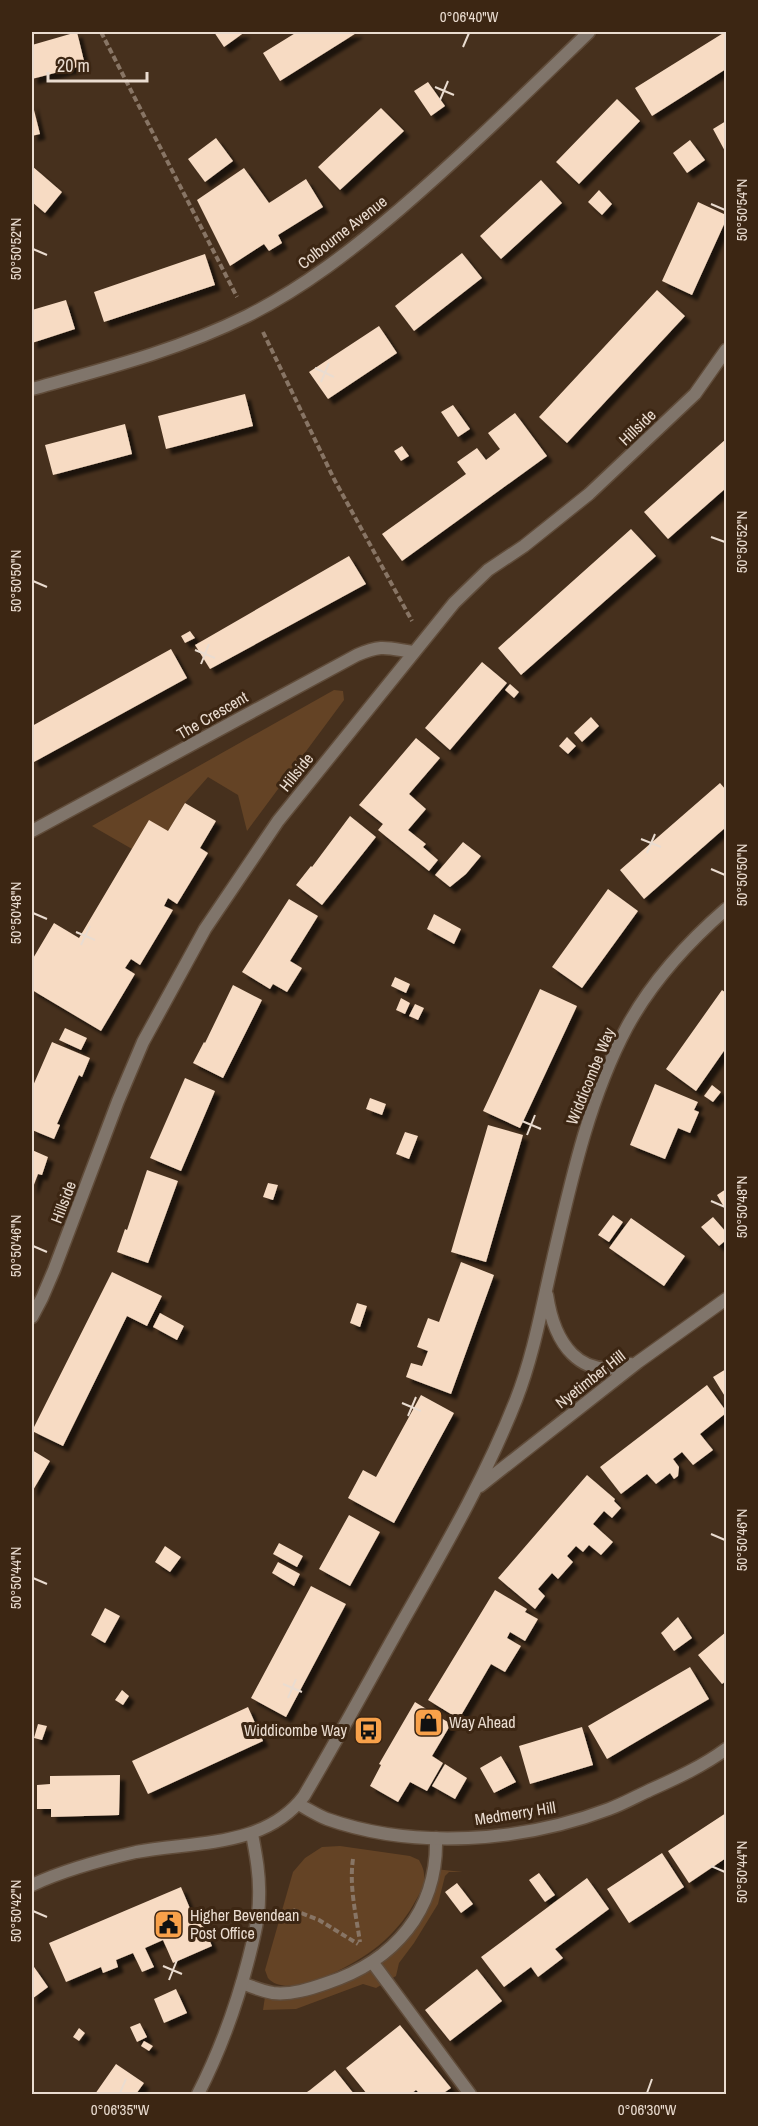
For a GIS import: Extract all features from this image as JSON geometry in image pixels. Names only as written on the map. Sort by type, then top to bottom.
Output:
[{"type":"street","name":"Colbourne Avenue","points":[[32,389],[117,365],[191,339],[247,316],[316,276],[357,245],[452,163],[589,32]]},
{"type":"street","name":"Hillside","points":[[32,1317],[50,1279],[142,1042],[200,938],[278,821],[454,603],[488,570],[524,546],[589,494],[649,439],[694,393],[726,350]]},
{"type":"street","name":"The Crescent","points":[[32,831],[357,655],[384,647],[413,652]]},
{"type":"street","name":"Widdicombe Way","points":[[32,1885],[137,1852],[252,1834],[281,1820],[298,1804],[313,1782],[477,1489],[517,1396],[532,1351],[570,1186],[587,1125],[599,1091],[627,1028],[650,991],[679,954],[726,909]]},
{"type":"street","name":"Widdicombe Way","points":[[546,1288],[557,1333],[575,1357],[605,1370],[621,1368],[638,1362]]},
{"type":"street","name":"Nyetimber Hill","points":[[477,1489],[638,1362],[726,1299]]},
{"type":"street","name":"Medmerry Hill","points":[[298,1804],[326,1818],[364,1829],[436,1838],[477,1837],[523,1831],[610,1809],[679,1777],[726,1749]]},
{"type":"street","points":[[198,2094],[221,2044],[242,1983],[255,1931],[259,1899],[252,1834]]},
{"type":"street","points":[[242,1983],[271,1993],[305,1990],[356,1972],[373,1963],[392,1947],[418,1915],[435,1869],[436,1838]]},
{"type":"street","points":[[373,1963],[470,2094]]},
{"type":"path","points":[[293,1910],[319,1920],[361,1946],[354,1905],[353,1859]]},
{"type":"shaded area","points":[[334,690],[343,691],[344,700],[247,831],[238,795],[208,777],[185,803],[168,831],[132,849],[92,826]]},
{"type":"shaded area","points":[[340,1846],[410,1856],[419,1860],[423,1868],[424,1884],[410,1911],[376,1948],[346,1967],[310,1982],[293,1986],[279,1985],[268,1978],[265,1970],[293,1872],[305,1858],[322,1847]]},
{"type":"shaded area","points":[[435,1869],[463,1872],[449,1872],[445,1876],[438,1904],[399,1963],[396,1976],[376,1988],[363,1984],[296,2009],[263,2010],[266,1990],[271,1993],[355,1972],[418,1915]]},
{"type":"building","points":[[77,32],[85,65],[32,79],[32,45]]},
{"type":"building","points":[[214,32],[245,32],[224,47]]},
{"type":"building","points":[[297,32],[358,32],[280,81],[263,53]]},
{"type":"building","points":[[725,32],[726,69],[652,116],[635,88]]},
{"type":"building","points":[[428,82],[445,106],[431,116],[414,91]]},
{"type":"building","points":[[617,99],[640,121],[579,184],[556,162]]},
{"type":"building","points":[[32,102],[40,134],[32,136]]},
{"type":"building","points":[[381,108],[404,131],[340,190],[318,167]]},
{"type":"building","points":[[726,121],[726,153],[713,129]]},
{"type":"building","points":[[216,138],[233,161],[205,182],[188,159]]},
{"type":"building","points":[[690,140],[705,160],[687,173],[673,153]]},
{"type":"building","points":[[32,166],[62,192],[45,213],[32,202]]},
{"type":"building","points":[[244,168],[269,203],[306,179],[323,207],[278,235],[282,243],[269,251],[264,244],[230,266],[197,200]]},
{"type":"building","points":[[541,180],[562,203],[501,259],[480,236]]},
{"type":"building","points":[[599,190],[612,204],[602,215],[588,202]]},
{"type":"building","points":[[698,202],[726,215],[726,220],[692,295],[662,281]]},
{"type":"building","points":[[462,253],[482,278],[414,331],[395,306]]},
{"type":"building","points":[[205,254],[215,285],[104,322],[94,292]]},
{"type":"building","points":[[657,290],[685,316],[567,443],[539,417]]},
{"type":"building","points":[[66,300],[75,329],[32,343],[32,310]]},
{"type":"building","points":[[379,326],[397,353],[328,399],[309,372]]},
{"type":"building","points":[[245,394],[253,426],[166,449],[158,416]]},
{"type":"building","points":[[453,405],[470,429],[458,437],[441,412]]},
{"type":"building","points":[[515,413],[547,456],[402,561],[382,534],[466,474],[457,462],[477,448],[486,460],[500,449],[488,433]]},
{"type":"building","points":[[125,424],[132,454],[53,475],[45,445]]},
{"type":"building","points":[[726,439],[726,488],[668,539],[644,512]]},
{"type":"building","points":[[402,446],[409,456],[401,461],[394,451]]},
{"type":"building","points":[[631,529],[656,556],[521,675],[498,648]]},
{"type":"building","points":[[349,556],[366,584],[210,669],[195,645]]},
{"type":"building","points":[[190,631],[195,638],[185,643],[181,636]]},
{"type":"building","points":[[171,649],[187,678],[34,762],[32,726]]},
{"type":"building","points":[[482,662],[507,683],[450,750],[425,728]]},
{"type":"building","points":[[510,684],[519,692],[514,698],[505,690]]},
{"type":"building","points":[[591,717],[599,726],[582,742],[574,733]]},
{"type":"building","points":[[567,737],[576,746],[568,754],[559,746]]},
{"type":"building","points":[[416,738],[440,758],[409,794],[426,809],[408,830],[426,844],[423,847],[438,860],[429,871],[378,830],[383,824],[359,805]]},
{"type":"building","points":[[720,783],[726,790],[726,827],[644,899],[620,870]]},
{"type":"building","points":[[185,803],[216,821],[200,848],[208,853],[177,904],[168,898],[164,906],[173,910],[140,965],[131,959],[125,968],[135,974],[101,1031],[32,990],[32,960],[54,923],[79,938],[149,820],[168,831]]},
{"type":"building","points":[[350,816],[376,837],[322,905],[296,885]]},
{"type":"building","points":[[463,842],[481,856],[466,874],[450,887],[435,875]]},
{"type":"building","points":[[608,889],[638,911],[582,988],[552,967]]},
{"type":"building","points":[[289,899],[318,916],[290,961],[302,968],[287,992],[273,984],[270,989],[242,972]]},
{"type":"building","points":[[434,914],[461,929],[454,944],[427,929]]},
{"type":"building","points":[[395,977],[410,984],[406,993],[391,986]]},
{"type":"building","points":[[233,985],[262,1000],[223,1078],[193,1063]]},
{"type":"building","points":[[540,989],[577,1006],[520,1128],[483,1111]]},
{"type":"building","points":[[722,990],[726,993],[726,1048],[696,1091],[666,1069]]},
{"type":"building","points":[[401,998],[410,1003],[405,1014],[396,1010]]},
{"type":"building","points":[[415,1004],[424,1008],[418,1020],[409,1016]]},
{"type":"building","points":[[65,1028],[87,1038],[81,1050],[59,1040]]},
{"type":"building","points":[[52,1042],[90,1058],[82,1077],[79,1075],[57,1124],[60,1125],[54,1139],[32,1130],[32,1088]]},
{"type":"building","points":[[185,1078],[215,1091],[181,1171],[150,1158]]},
{"type":"building","points":[[655,1084],[698,1102],[694,1110],[699,1112],[690,1133],[678,1128],[665,1159],[630,1145]]},
{"type":"building","points":[[712,1085],[721,1092],[713,1102],[704,1096]]},
{"type":"building","points":[[370,1098],[386,1104],[382,1115],[366,1109]]},
{"type":"building","points":[[488,1125],[523,1135],[486,1262],[451,1252]]},
{"type":"building","points":[[405,1132],[418,1136],[409,1159],[396,1154]]},
{"type":"building","points":[[32,1150],[48,1157],[42,1175],[38,1174],[32,1190]]},
{"type":"building","points":[[147,1170],[178,1181],[148,1263],[117,1252],[125,1229],[127,1230]]},
{"type":"building","points":[[268,1183],[278,1185],[273,1200],[263,1197]]},
{"type":"building","points":[[726,1189],[726,1205],[724,1207],[717,1195]]},
{"type":"building","points":[[613,1215],[623,1222],[609,1242],[598,1235]]},
{"type":"building","points":[[713,1217],[726,1232],[726,1240],[719,1246],[701,1227]]},
{"type":"building","points":[[631,1218],[685,1256],[664,1286],[609,1248]]},
{"type":"building","points":[[461,1262],[494,1275],[451,1394],[406,1377],[411,1363],[422,1366],[428,1351],[417,1347],[428,1318],[439,1322]]},
{"type":"building","points":[[112,1272],[162,1296],[147,1326],[127,1316],[63,1446],[32,1431]]},
{"type":"building","points":[[357,1303],[367,1306],[360,1327],[350,1323]]},
{"type":"building","points":[[160,1313],[184,1326],[177,1340],[153,1327]]},
{"type":"building","points":[[726,1369],[726,1398],[713,1377]]},
{"type":"building","points":[[707,1385],[726,1411],[700,1434],[713,1450],[693,1465],[682,1452],[673,1459],[679,1467],[678,1476],[674,1479],[670,1473],[656,1484],[647,1474],[621,1494],[600,1467]]},
{"type":"building","points":[[421,1395],[454,1413],[394,1523],[348,1498],[363,1470],[376,1477]]},
{"type":"building","points":[[32,1450],[50,1461],[32,1492]]},
{"type":"building","points":[[587,1475],[615,1499],[614,1501],[621,1508],[612,1518],[604,1511],[593,1524],[613,1542],[601,1555],[589,1545],[583,1552],[576,1546],[567,1556],[573,1562],[558,1579],[552,1573],[538,1589],[545,1596],[535,1609],[498,1578]]},
{"type":"building","points":[[349,1515],[380,1532],[350,1586],[319,1569]]},
{"type":"building","points":[[279,1543],[303,1556],[297,1567],[273,1554]]},
{"type":"building","points":[[165,1546],[181,1557],[170,1572],[155,1562]]},
{"type":"building","points":[[278,1562],[300,1574],[294,1586],[272,1573]]},
{"type":"building","points":[[311,1586],[346,1604],[286,1717],[251,1698]]},
{"type":"building","points":[[495,1590],[527,1609],[525,1612],[538,1619],[525,1641],[510,1632],[507,1638],[521,1646],[505,1672],[491,1664],[459,1719],[428,1700]]},
{"type":"building","points":[[105,1608],[120,1616],[105,1643],[91,1635]]},
{"type":"building","points":[[678,1617],[692,1638],[674,1651],[661,1633]]},
{"type":"building","points":[[726,1632],[726,1681],[722,1684],[698,1655]]},
{"type":"building","points":[[690,1667],[709,1699],[607,1759],[588,1726]]},
{"type":"building","points":[[122,1690],[129,1696],[123,1705],[115,1700]]},
{"type":"building","points":[[415,1702],[451,1724],[432,1756],[443,1763],[427,1791],[410,1782],[398,1802],[370,1786],[381,1765],[379,1764]]},
{"type":"building","points":[[248,1707],[263,1741],[148,1794],[132,1761]]},
{"type":"building","points":[[38,1724],[47,1726],[42,1740],[34,1738]]},
{"type":"building","points":[[582,1727],[593,1765],[530,1784],[519,1746]]},
{"type":"building","points":[[501,1756],[516,1782],[494,1793],[480,1768]]},
{"type":"building","points":[[445,1764],[467,1778],[455,1799],[432,1786]]},
{"type":"building","points":[[120,1775],[119,1815],[51,1817],[51,1809],[37,1809],[37,1785],[50,1784],[50,1776]]},
{"type":"building","points":[[726,1813],[726,1858],[689,1883],[668,1851]]},
{"type":"building","points":[[662,1853],[684,1887],[629,1923],[607,1889]]},
{"type":"building","points":[[539,1873],[555,1895],[545,1902],[529,1880]]},
{"type":"building","points":[[587,1878],[609,1909],[555,1949],[563,1958],[538,1977],[531,1967],[504,1987],[481,1957]]},
{"type":"building","points":[[457,1883],[473,1904],[461,1913],[445,1892]]},
{"type":"building","points":[[181,1887],[196,1923],[201,1921],[212,1946],[173,1963],[163,1940],[145,1948],[154,1967],[142,1972],[133,1953],[116,1960],[118,1967],[103,1973],[101,1967],[66,1982],[49,1943]]},
{"type":"building","points":[[32,1964],[48,1987],[32,1999]]},
{"type":"building","points":[[477,1969],[502,2001],[450,2041],[425,2010]]},
{"type":"building","points":[[176,1989],[187,2013],[164,2023],[154,1999]]},
{"type":"building","points":[[140,2023],[147,2037],[137,2042],[130,2027]]},
{"type":"building","points":[[400,2025],[451,2088],[442,2094],[420,2094],[416,2090],[411,2094],[367,2094],[346,2068]]},
{"type":"building","points":[[79,2028],[85,2033],[79,2041],[73,2037]]},
{"type":"building","points":[[144,2041],[153,2046],[149,2051],[141,2046]]},
{"type":"building","points":[[116,2064],[144,2083],[136,2094],[95,2094]]},
{"type":"building","points":[[335,2070],[354,2094],[304,2094],[310,2090]]},
{"type":"place","name":"Way Ahead","points":[[428,1722]]},
{"type":"place","name":"Widdicombe Way","points":[[368,1730]]},
{"type":"place","name":"Higher Bevendean Post Office","points":[[169,1924]]}]
